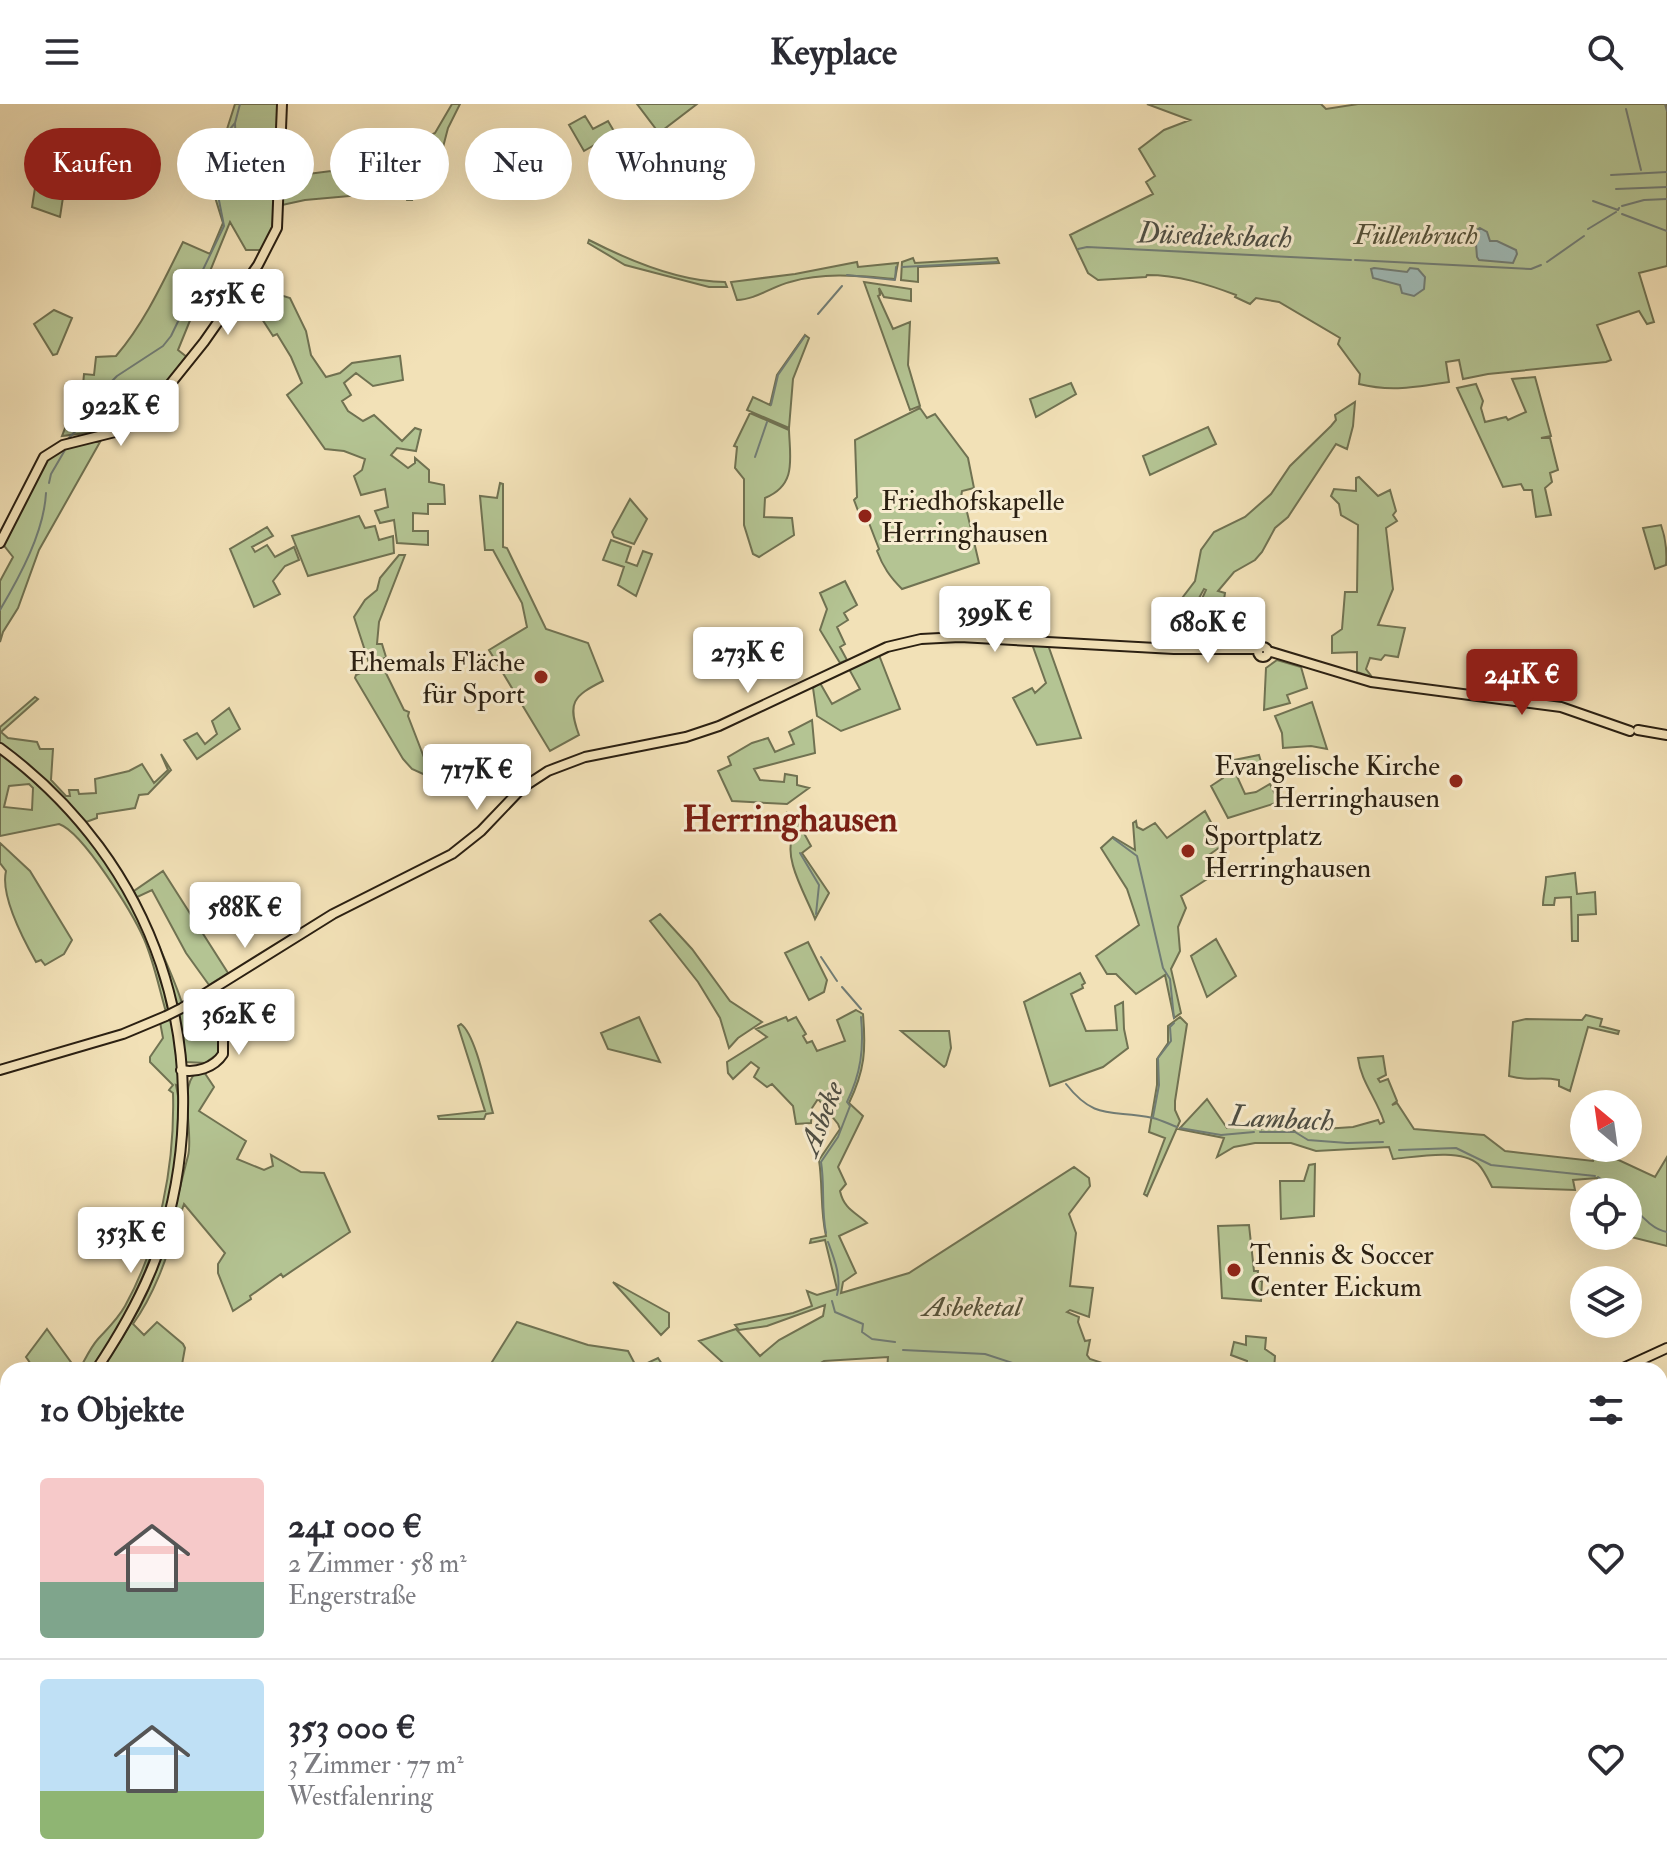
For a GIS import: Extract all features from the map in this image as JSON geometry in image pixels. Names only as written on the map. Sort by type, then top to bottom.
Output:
[{"type":"main road","points":[[0,543],[39,463],[47,454],[65,444],[115,433],[134,424],[147,413],[204,342],[258,265],[277,228],[282,104]]},
{"type":"main road","points":[[0,1070],[123,1034],[166,1016],[340,910],[452,854],[472,840],[528,784],[566,763],[710,729],[867,655],[915,640],[976,637],[1263,652],[1377,683],[1553,705],[1634,730],[1662,734]]},
{"type":"main road","points":[[0,748],[45,784],[80,821],[115,869],[139,913],[180,1008],[185,1070],[183,1101]]},
{"type":"main road","points":[[202,996],[205,1007],[221,1030]]},
{"type":"main road","points":[[185,1070],[209,1066],[223,1054],[225,1041],[202,996]]},
{"type":"main road","points":[[180,1008],[205,1007]]},
{"type":"main road","points":[[101,1362],[135,1305],[163,1237],[179,1164],[185,1070]]},
{"type":"main road","points":[[1636,1362],[1667,1348]]},
{"type":"green space","points":[[235,104],[280,104],[279,128],[227,128]]},
{"type":"green space","points":[[452,104],[460,104],[448,128],[438,128]]},
{"type":"green space","points":[[637,104],[697,104],[666,128],[655,128]]},
{"type":"green space","name":"Füllenbruch","points":[[1147,104],[1321,104],[1326,109],[1358,104],[1667,104],[1667,266],[1639,273],[1654,322],[1647,324],[1639,311],[1597,325],[1611,360],[1606,362],[1463,379],[1459,360],[1446,362],[1449,382],[1382,388],[1359,384],[1360,374],[1338,344],[1340,338],[1279,302],[1256,298],[1250,304],[1214,287],[1170,277],[1147,275],[1098,280],[1088,273],[1070,235],[1153,194],[1146,182],[1155,176],[1139,149],[1164,130],[1190,120]]},
{"type":"green space","points":[[585,116],[592,128],[588,128],[588,149],[584,151],[569,125]]},
{"type":"green space","points":[[608,121],[612,128],[595,128]]},
{"type":"green space","points":[[330,171],[330,198],[314,199],[314,173]]},
{"type":"green space","points":[[33,200],[63,200],[60,217],[32,207]]},
{"type":"green space","points":[[216,200],[275,200],[275,223],[266,250],[246,250],[230,222],[178,350],[188,358],[149,406],[138,398],[127,411],[122,428],[95,435],[95,432],[62,436],[71,413],[92,411],[102,393],[83,385],[84,374],[94,375],[96,357],[116,356],[126,343],[153,301],[183,242],[210,254],[223,223]]},
{"type":"green space","points":[[282,200],[305,200],[282,205]]},
{"type":"green space","points":[[589,240],[655,268],[691,278],[725,282],[727,287],[709,287],[625,265],[588,243]]},
{"type":"green space","points":[[913,258],[915,263],[997,258],[999,263],[918,267],[918,282],[901,280],[902,262]]},
{"type":"green space","points":[[857,262],[858,267],[898,263],[895,279],[816,277],[790,282],[737,300],[731,282],[795,274]]},
{"type":"green space","points":[[258,277],[264,295],[277,294],[290,298],[306,331],[311,355],[326,377],[340,373],[352,363],[400,356],[403,380],[373,386],[356,373],[344,383],[351,395],[342,401],[348,411],[363,421],[374,415],[402,441],[415,428],[421,430],[416,451],[397,448],[391,455],[408,468],[415,463],[415,458],[429,470],[429,482],[444,485],[445,504],[428,504],[428,514],[413,513],[413,531],[428,531],[428,545],[397,543],[394,520],[380,523],[375,511],[388,507],[385,489],[361,495],[354,476],[362,470],[365,459],[344,451],[325,449],[287,395],[302,383],[277,334],[273,336],[253,305],[241,307],[232,313],[230,311]]},
{"type":"green space","points":[[864,282],[911,289],[911,301],[884,297],[879,288],[878,296],[893,329],[910,322],[908,365],[920,406],[910,410]]},
{"type":"green space","points":[[54,310],[72,318],[57,354],[53,355],[34,324]]},
{"type":"green space","points":[[805,335],[809,338],[793,379],[789,428],[747,410],[753,397],[770,405],[777,375]]},
{"type":"green space","points":[[1535,377],[1551,436],[1541,438],[1550,438],[1558,470],[1550,473],[1552,482],[1545,488],[1551,515],[1536,517],[1532,490],[1524,490],[1521,484],[1503,487],[1457,388],[1476,384],[1483,401],[1481,408],[1485,422],[1506,417],[1508,420],[1526,412],[1512,379]]},
{"type":"green space","points":[[1071,383],[1076,394],[1036,417],[1030,399]]},
{"type":"green space","points":[[1355,402],[1347,449],[1336,444],[1288,517],[1275,528],[1262,552],[1255,560],[1234,572],[1218,591],[1225,593],[1220,626],[1209,625],[1209,632],[1195,632],[1195,614],[1204,589],[1194,607],[1192,631],[1174,636],[1173,610],[1195,581],[1201,550],[1214,532],[1245,517],[1271,494],[1290,466],[1336,420],[1335,415]]},
{"type":"green space","points":[[920,408],[927,418],[935,414],[968,458],[974,488],[962,491],[959,510],[967,512],[979,563],[902,589],[884,567],[869,523],[863,524],[854,500],[857,497],[855,440]]},
{"type":"green space","points":[[750,413],[789,430],[787,478],[775,493],[765,498],[764,517],[792,518],[794,535],[759,557],[753,554],[744,525],[744,479],[735,468],[737,447],[734,446]]},
{"type":"green space","points":[[1208,427],[1216,444],[1150,475],[1143,456]]},
{"type":"green space","points":[[100,442],[39,550],[18,608],[0,642],[0,581],[13,557],[2,543],[37,470],[53,452]]},
{"type":"green space","points":[[1359,477],[1378,496],[1390,490],[1396,511],[1393,515],[1397,521],[1386,528],[1393,589],[1378,625],[1405,628],[1398,657],[1385,655],[1381,660],[1370,658],[1366,669],[1372,677],[1357,672],[1357,652],[1332,653],[1332,636],[1342,629],[1345,592],[1357,592],[1358,525],[1341,515],[1339,504],[1331,496],[1334,489],[1356,491],[1356,478]]},
{"type":"green space","points":[[500,483],[503,484],[503,547],[507,548],[546,629],[588,643],[603,681],[585,691],[575,702],[573,715],[579,735],[550,751],[489,650],[527,627],[522,603],[493,550],[485,550],[480,496],[497,498]]},
{"type":"green space","points":[[630,499],[647,519],[634,544],[614,537],[612,532]]},
{"type":"green space","points":[[359,516],[365,528],[375,526],[379,540],[393,536],[394,553],[308,576],[292,536]]},
{"type":"green space","points":[[1661,525],[1666,565],[1655,569],[1643,528]]},
{"type":"green space","points":[[267,527],[273,536],[252,547],[255,552],[267,545],[275,557],[294,547],[299,560],[285,566],[273,581],[280,594],[254,607],[230,549]]},
{"type":"green space","points":[[611,540],[631,547],[626,562],[637,566],[643,551],[652,554],[636,596],[618,585],[624,567],[603,560]]},
{"type":"green space","points":[[399,555],[405,555],[379,622],[377,644],[382,644],[386,657],[370,666],[354,617],[365,600],[377,590],[380,578]]},
{"type":"green space","points":[[845,581],[857,605],[844,613],[848,620],[837,627],[845,644],[840,647],[847,660],[840,663],[820,630],[827,609],[820,593]]},
{"type":"green space","points":[[1032,644],[1048,645],[1081,738],[1037,745],[1013,698],[1032,688],[1035,693],[1046,683]]},
{"type":"green space","points":[[879,655],[900,709],[841,731],[817,716],[813,688],[820,683],[832,704],[860,689],[849,669]]},
{"type":"green space","points":[[1277,660],[1301,667],[1307,688],[1287,695],[1290,703],[1264,710],[1266,668]]},
{"type":"green space","points":[[381,663],[404,710],[409,712],[432,778],[412,769],[403,759],[355,678]]},
{"type":"green space","points":[[35,697],[38,699],[1,732],[8,738],[37,742],[40,749],[53,749],[51,780],[66,796],[70,796],[69,790],[78,790],[79,794],[96,793],[95,779],[129,771],[142,764],[154,783],[168,770],[161,754],[171,770],[148,794],[139,795],[135,808],[97,814],[97,818],[86,822],[35,771],[0,744],[0,727]]},
{"type":"green space","points":[[1312,702],[1327,749],[1311,746],[1283,748],[1282,733],[1275,716]]},
{"type":"green space","points":[[229,708],[240,729],[197,759],[184,740],[197,733],[205,744],[217,734],[212,721]]},
{"type":"green space","points":[[812,720],[815,753],[754,769],[760,780],[784,782],[785,774],[797,776],[797,785],[809,788],[787,804],[732,801],[718,771],[731,765],[728,757],[768,738],[775,752],[794,744],[789,732]]},
{"type":"green space","points":[[0,751],[70,814],[131,900],[146,930],[171,1010],[166,1012],[151,957],[138,927],[119,894],[81,842],[59,824],[0,836]],"holes":[[[29,784],[33,788],[32,810],[4,807],[9,786]]]},
{"type":"green space","points":[[1259,755],[1262,765],[1252,769],[1245,766],[1235,772],[1245,794],[1270,784],[1279,802],[1228,818],[1211,786],[1223,778],[1219,763]]},
{"type":"green space","points":[[1205,811],[1223,845],[1206,857],[1215,874],[1181,896],[1186,908],[1178,927],[1180,951],[1171,969],[1181,1013],[1174,1018],[1165,975],[1136,994],[1116,974],[1107,974],[1096,956],[1139,925],[1127,889],[1101,848],[1113,837],[1135,850],[1133,823],[1136,821],[1137,827],[1143,830],[1155,823],[1167,838]]},
{"type":"green space","points":[[787,813],[799,824],[811,846],[802,853],[829,893],[815,919],[793,865],[791,844],[794,835],[780,827]]},
{"type":"green space","points":[[0,843],[30,871],[72,940],[64,954],[45,965],[41,960],[36,962],[14,917],[6,893],[6,871],[0,863]]},
{"type":"green space","points":[[163,871],[228,973],[209,985],[186,953],[152,890],[137,897],[182,1003],[175,1008],[134,891]]},
{"type":"green space","points":[[1575,873],[1577,894],[1595,892],[1596,914],[1578,915],[1578,941],[1572,941],[1571,897],[1555,898],[1554,905],[1543,905],[1543,901],[1546,877]]},
{"type":"green space","points":[[660,914],[692,949],[730,1001],[762,1022],[729,1048],[720,1018],[698,982],[650,921]]},
{"type":"green space","points":[[1216,939],[1236,976],[1207,997],[1191,956]]},
{"type":"green space","points":[[808,942],[827,980],[824,992],[809,1000],[785,953]]},
{"type":"green space","points":[[1080,973],[1085,983],[1083,988],[1071,994],[1086,1031],[1117,1030],[1115,1006],[1123,1002],[1128,1048],[1103,1067],[1050,1086],[1024,1002]]},
{"type":"green space","points":[[194,1007],[211,1018],[219,1039],[219,1053],[205,1063],[185,1062],[177,1014]]},
{"type":"green space","name":"Asbeketal","points":[[856,1010],[863,1014],[861,1070],[849,1103],[863,1116],[838,1167],[846,1184],[840,1191],[844,1202],[867,1223],[839,1236],[856,1273],[843,1282],[841,1293],[909,1273],[1074,1167],[1089,1178],[1090,1186],[1069,1214],[1076,1233],[1070,1286],[1093,1288],[1089,1317],[1070,1310],[1067,1312],[1079,1317],[1085,1341],[1090,1340],[1087,1355],[1099,1362],[888,1362],[888,1357],[822,1362],[722,1362],[699,1341],[736,1329],[760,1356],[779,1340],[823,1316],[825,1305],[767,1326],[739,1330],[735,1325],[812,1306],[807,1291],[817,1295],[837,1289],[825,1240],[810,1243],[811,1239],[826,1236],[819,1160],[840,1129],[838,1124],[818,1099],[812,1108],[811,1123],[796,1124],[793,1106],[772,1084],[767,1087],[754,1077],[759,1068],[751,1062],[733,1079],[728,1073],[727,1062],[767,1037],[756,1029],[786,1017],[788,1021],[796,1017],[806,1034],[803,1036],[807,1043],[812,1041],[817,1051],[845,1041],[837,1020]]},
{"type":"green space","points":[[1586,1015],[1602,1019],[1600,1026],[1619,1031],[1618,1034],[1588,1027],[1570,1091],[1559,1086],[1559,1080],[1509,1076],[1513,1022],[1526,1019],[1582,1020]]},
{"type":"green space","points":[[172,1016],[180,1087],[176,1085],[180,1120],[178,1157],[170,1195],[159,1234],[128,1307],[97,1362],[84,1362],[95,1343],[116,1320],[137,1282],[163,1203],[173,1120],[173,1093],[169,1090],[173,1085],[150,1062],[163,1038],[160,1022]]},
{"type":"green space","points":[[639,1017],[660,1062],[608,1049],[601,1033]]},
{"type":"green space","points":[[1180,1017],[1187,1024],[1175,1101],[1180,1121],[1147,1196],[1144,1194],[1165,1138],[1149,1132],[1157,1085],[1157,1059],[1168,1043],[1168,1026]]},
{"type":"green space","points":[[461,1024],[476,1052],[493,1113],[486,1114],[484,1119],[439,1119],[438,1116],[485,1111],[458,1026]]},
{"type":"green space","points":[[901,1031],[949,1031],[951,1048],[946,1065],[944,1067]]},
{"type":"green space","points":[[1383,1056],[1386,1075],[1378,1079],[1380,1082],[1388,1079],[1397,1101],[1392,1105],[1397,1103],[1414,1129],[1484,1135],[1505,1151],[1570,1158],[1570,1162],[1623,1162],[1655,1177],[1667,1157],[1667,1246],[1642,1240],[1642,1178],[1570,1178],[1570,1190],[1492,1187],[1478,1164],[1461,1156],[1393,1159],[1389,1147],[1316,1151],[1291,1143],[1255,1143],[1234,1147],[1217,1157],[1224,1138],[1179,1129],[1207,1099],[1227,1128],[1258,1124],[1261,1128],[1261,1122],[1286,1121],[1294,1131],[1353,1127],[1378,1120],[1380,1124],[1384,1122],[1362,1075],[1358,1058]]},
{"type":"green space","points":[[204,1072],[214,1087],[199,1111],[246,1141],[237,1159],[264,1170],[273,1166],[271,1155],[301,1172],[324,1173],[350,1232],[283,1277],[281,1274],[233,1311],[218,1273],[218,1264],[225,1253],[184,1204],[157,1281],[133,1324],[144,1335],[157,1322],[183,1344],[182,1362],[106,1362],[140,1308],[162,1254],[188,1156],[188,1089],[196,1073]]},
{"type":"green space","points":[[1315,1164],[1314,1216],[1281,1219],[1280,1181],[1304,1181],[1309,1165]]},
{"type":"green space","points":[[1249,1225],[1254,1271],[1258,1271],[1257,1281],[1262,1281],[1261,1301],[1222,1298],[1218,1226]]},
{"type":"green space","points":[[613,1282],[669,1313],[669,1327],[661,1335]]},
{"type":"green space","points":[[517,1322],[588,1345],[628,1351],[634,1362],[492,1362]]},
{"type":"green space","points":[[47,1329],[71,1362],[29,1362],[26,1357]]},
{"type":"green space","points":[[1246,1336],[1266,1338],[1265,1349],[1275,1356],[1275,1362],[1247,1362],[1231,1355],[1234,1342],[1246,1345]]},
{"type":"water","points":[[1480,228],[1487,232],[1490,241],[1516,250],[1513,263],[1479,260],[1475,231]]},
{"type":"water","points":[[1410,268],[1418,269],[1425,277],[1424,289],[1414,296],[1402,293],[1400,285],[1373,278],[1371,269],[1407,272]]},
{"type":"waterway","points":[[67,440],[92,414],[108,385],[163,346],[171,336],[224,226],[215,180],[220,163],[233,153],[236,146],[235,123],[240,104]]},
{"type":"waterway","points":[[1665,104],[1667,111]]},
{"type":"waterway","points":[[1626,109],[1641,170]]},
{"type":"waterway","points":[[231,128],[235,123]]},
{"type":"waterway","points":[[1611,175],[1667,172]]},
{"type":"waterway","points":[[1616,189],[1667,187]]},
{"type":"waterway","name":"Düsedieksbach","points":[[1622,206],[1644,200],[1667,199]]},
{"type":"waterway","points":[[1593,201],[1619,208]]},
{"type":"waterway","name":"Düsedieksbach","points":[[1588,229],[1616,212]]},
{"type":"waterway","points":[[1622,214],[1667,231]]},
{"type":"waterway","name":"Düsedieksbach","points":[[1547,262],[1584,236]]},
{"type":"waterway","name":"Düsedieksbach","points":[[1078,249],[1351,260]]},
{"type":"waterway","name":"Düsedieksbach","points":[[1355,260],[1531,269],[1541,265]]},
{"type":"waterway","name":"Düsedieksbach","points":[[902,267],[997,262]]},
{"type":"waterway","name":"Düsedieksbach","points":[[847,275],[895,280],[896,267]]},
{"type":"waterway","name":"Düsedieksbach","points":[[818,314],[842,286]]},
{"type":"waterway","name":"Düsedieksbach","points":[[771,405],[778,375],[805,336]]},
{"type":"waterway","name":"Düsedieksbach","points":[[755,457],[767,422]]},
{"type":"waterway","points":[[49,483],[65,450]]},
{"type":"waterway","points":[[0,610],[36,538],[46,493]]},
{"type":"waterway","name":"Lambach","points":[[1114,839],[1137,856],[1163,968],[1170,979],[1174,1018]]},
{"type":"waterway","points":[[456,855],[471,844]]},
{"type":"waterway","name":"Asbeke","points":[[800,853],[819,885],[816,914]]},
{"type":"waterway","points":[[435,867],[448,861]]},
{"type":"waterway","name":"Asbeke","points":[[821,957],[837,981]]},
{"type":"waterway","name":"Asbeke","points":[[842,987],[861,1009]]},
{"type":"waterway","name":"Asbeke","points":[[826,1233],[821,1162],[838,1137],[850,1106],[847,1102],[860,1061],[861,1017]]},
{"type":"waterway","name":"Lambach","points":[[1153,1117],[1159,1085],[1158,1058],[1171,1041],[1170,1027],[1174,1023]]},
{"type":"waterway","points":[[1066,1084],[1086,1104],[1096,1109],[1153,1118],[1177,1127]]},
{"type":"waterway","name":"Lambach","points":[[1180,1128],[1221,1135],[1254,1132]]},
{"type":"waterway","name":"Lambach","points":[[1260,1132],[1295,1132],[1308,1140],[1383,1142]]},
{"type":"waterway","name":"Lambach","points":[[1399,1150],[1456,1148],[1491,1165],[1595,1176]]},
{"type":"waterway","name":"Lambach","points":[[1642,1217],[1667,1232]]},
{"type":"waterway","name":"Asbeke","points":[[828,1242],[838,1275],[837,1295]]},
{"type":"waterway","name":"Asbeke","points":[[832,1301],[835,1312],[863,1324],[862,1332],[872,1339],[895,1342]]},
{"type":"waterway","name":"Asbeke","points":[[903,1350],[985,1354],[1010,1362]]},
{"type":"place","name":"Friedhofskapelle Herringhausen","points":[[865,516]]},
{"type":"place","name":"Ehemals Fläche für Sport","points":[[541,677]]},
{"type":"place","name":"Evangelische Kirche Herringhausen","points":[[1456,781]]},
{"type":"place","name":"Sportplatz Herringhausen","points":[[1188,851]]},
{"type":"place","name":"Tennis & Soccer Center Eickum","points":[[1234,1270]]},
{"type":"district","name":"Herringhausen","points":[[790,818]]}]
